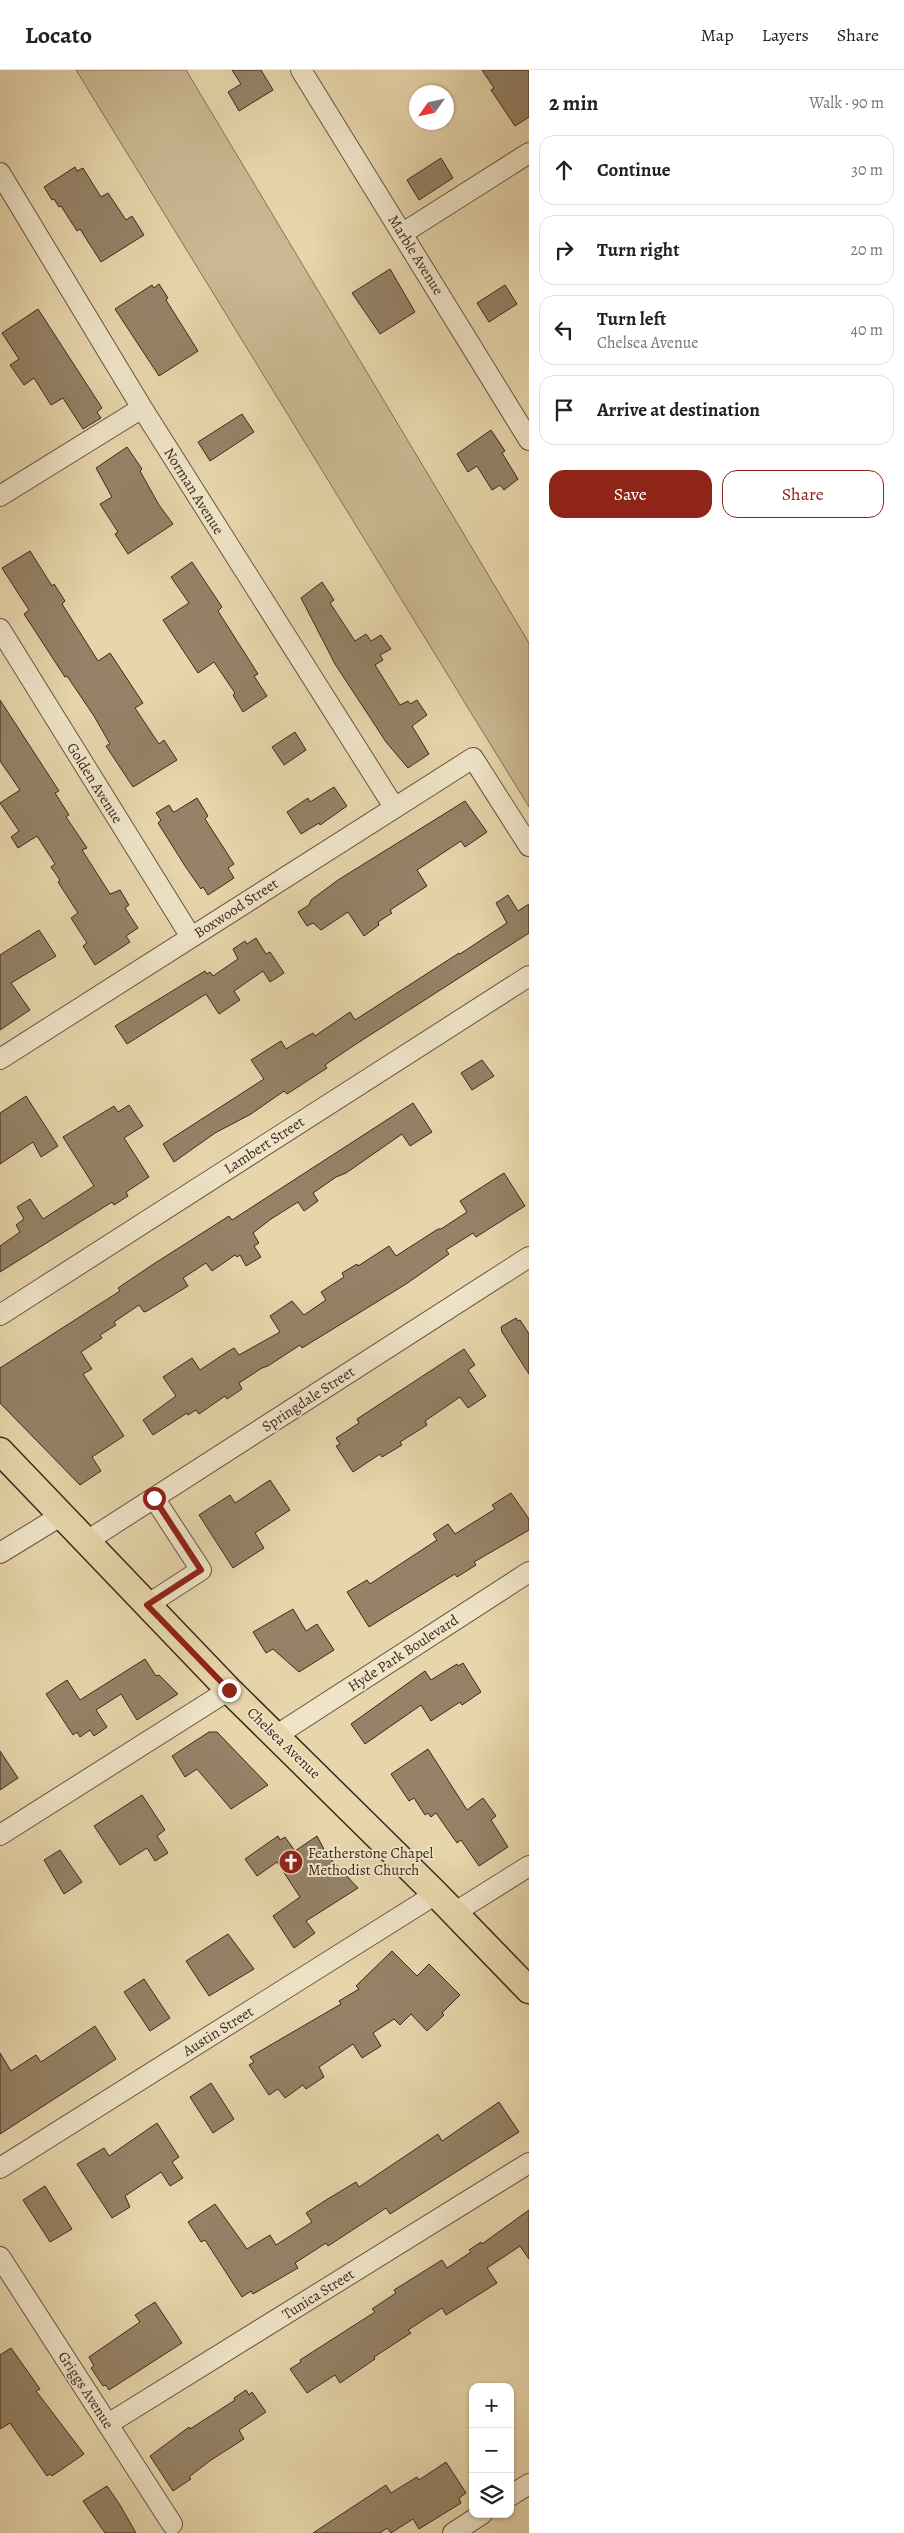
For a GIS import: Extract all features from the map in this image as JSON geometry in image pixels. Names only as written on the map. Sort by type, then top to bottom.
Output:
[{"type":"main road","name":"Chelsea Avenue","points":[[0,1451],[229,1690],[277,1735],[529,1990]]},
{"type":"street","name":"Marble Avenue","points":[[301,70],[529,440]]},
{"type":"street","points":[[403,233],[529,153]]},
{"type":"street","name":"Norman Avenue","points":[[0,173],[142,408],[394,807]]},
{"type":"street","points":[[0,496],[142,408]]},
{"type":"street","name":"Golden Avenue","points":[[0,629],[191,937]]},
{"type":"street","name":"Boxwood Street","points":[[0,1060],[473,758],[529,846]]},
{"type":"street","name":"Lambert Street","points":[[0,1315],[529,976]]},
{"type":"street","name":"Springdale Street","points":[[87,1541],[529,1257]]},
{"type":"street","points":[[147,1605],[201,1570],[154,1498]]},
{"type":"street","points":[[0,1554],[62,1515]]},
{"type":"street","name":"Hyde Park Boulevard","points":[[277,1735],[529,1572]]},
{"type":"street","points":[[0,1835],[229,1690]]},
{"type":"street","name":"Austin Street","points":[[0,2168],[445,1904],[529,1866]]},
{"type":"street","name":"Tunica Street","points":[[108,2424],[529,2163]]},
{"type":"street","name":"Griggs Avenue","points":[[0,2257],[172,2524]]},
{"type":"street","points":[[514,2493],[529,2484]]},
{"type":"street","points":[[453,2533],[476,2518]]},
{"type":"shaded area","points":[[76,70],[186,70],[529,643],[529,807]]},
{"type":"building","points":[[232,70],[261,70],[273,90],[239,111],[228,92],[241,84]]},
{"type":"building","points":[[482,70],[529,70],[529,117],[515,126],[491,90],[494,88]]},
{"type":"building","points":[[441,158],[453,178],[419,200],[407,180]]},
{"type":"building","points":[[75,167],[77,171],[83,168],[101,197],[108,193],[126,220],[132,216],[144,235],[101,262],[80,229],[77,231],[61,206],[59,207],[54,199],[52,200],[44,187]]},
{"type":"building","points":[[390,269],[415,312],[380,334],[352,293]]},
{"type":"building","points":[[159,284],[168,298],[166,300],[198,351],[159,376],[115,309],[152,285],[154,288]]},
{"type":"building","points":[[505,285],[517,304],[489,322],[477,303]]},
{"type":"building","points":[[38,309],[102,408],[97,412],[101,418],[83,429],[63,398],[51,405],[34,378],[24,385],[10,365],[19,359],[2,333]]},
{"type":"building","points":[[242,414],[254,432],[210,461],[198,442]]},
{"type":"building","points":[[491,430],[505,451],[502,453],[518,479],[504,490],[500,485],[492,490],[477,466],[468,472],[457,454]]},
{"type":"building","points":[[127,447],[142,469],[140,471],[159,505],[173,524],[128,554],[115,534],[118,532],[100,504],[112,497],[96,468]]},
{"type":"building","points":[[30,551],[52,586],[54,584],[65,601],[62,604],[98,661],[110,653],[143,703],[135,708],[159,744],[164,740],[177,760],[133,787],[106,746],[110,744],[94,716],[67,676],[65,677],[24,614],[29,610],[2,568]]},
{"type":"building","points":[[192,562],[222,607],[218,611],[258,674],[254,676],[267,696],[243,712],[233,695],[235,693],[214,662],[198,673],[163,620],[189,603],[171,577]]},
{"type":"building","points":[[322,582],[334,600],[330,603],[355,641],[366,634],[371,641],[381,635],[391,649],[380,655],[383,660],[375,665],[400,705],[408,701],[410,704],[417,700],[427,715],[412,726],[429,754],[408,768],[386,742],[335,664],[301,598]]},
{"type":"building","points":[[0,700],[59,791],[55,793],[69,815],[66,817],[87,848],[82,850],[110,894],[120,890],[129,905],[125,908],[138,928],[126,936],[130,942],[95,965],[83,946],[87,943],[71,918],[78,913],[58,882],[60,880],[51,867],[55,864],[37,836],[18,848],[11,837],[19,831],[0,803],[20,790],[0,761]]},
{"type":"building","points":[[295,732],[306,750],[284,765],[272,747]]},
{"type":"building","points":[[334,787],[347,806],[320,825],[319,823],[301,834],[287,812],[308,798],[310,802]]},
{"type":"building","points":[[197,798],[208,816],[205,819],[234,864],[228,868],[234,878],[208,895],[203,887],[201,889],[185,866],[158,823],[161,820],[156,813],[169,805],[173,812],[176,811]]},
{"type":"building","points":[[465,801],[487,832],[465,847],[461,841],[417,870],[427,886],[390,910],[392,913],[378,922],[379,925],[364,936],[348,912],[321,930],[313,923],[307,926],[298,912],[309,905],[311,900],[338,880]]},
{"type":"building","points":[[508,895],[518,911],[529,904],[529,933],[353,1046],[325,1065],[327,1068],[287,1094],[284,1091],[251,1114],[215,1133],[174,1162],[163,1144],[264,1079],[251,1060],[281,1041],[286,1049],[313,1033],[315,1036],[350,1012],[355,1020],[460,954],[507,923],[496,903]]},
{"type":"building","points":[[39,930],[56,956],[11,983],[30,1010],[0,1030],[0,955]]},
{"type":"building","points":[[256,938],[266,954],[270,952],[284,973],[270,982],[263,971],[234,991],[240,1000],[219,1014],[206,994],[127,1044],[115,1026],[205,971],[207,974],[210,972],[213,976],[238,959],[233,949],[245,941],[247,944]]},
{"type":"building","points":[[482,1060],[494,1076],[472,1090],[461,1073]]},
{"type":"building","points":[[26,1096],[58,1146],[41,1157],[33,1142],[0,1164],[0,1113]]},
{"type":"building","points":[[413,1103],[432,1132],[410,1146],[402,1134],[346,1173],[336,1177],[313,1193],[318,1201],[304,1211],[298,1202],[271,1219],[253,1233],[259,1243],[254,1246],[261,1257],[246,1266],[240,1255],[237,1257],[235,1255],[212,1271],[206,1263],[183,1278],[188,1286],[147,1311],[144,1312],[139,1305],[114,1322],[116,1325],[100,1335],[102,1338],[81,1352],[92,1369],[83,1374],[124,1436],[92,1457],[101,1471],[80,1485],[0,1403],[0,1368],[120,1291],[118,1288],[152,1265],[229,1216],[232,1220]]},
{"type":"building","points":[[129,1105],[143,1126],[124,1138],[149,1177],[126,1192],[128,1196],[114,1205],[112,1202],[0,1272],[0,1246],[20,1232],[16,1225],[24,1219],[17,1207],[30,1199],[43,1219],[94,1186],[63,1137],[114,1106],[118,1112]]},
{"type":"building","points":[[504,1173],[525,1206],[476,1237],[473,1233],[446,1250],[449,1254],[406,1284],[302,1348],[300,1345],[262,1368],[239,1383],[242,1389],[227,1399],[225,1396],[199,1414],[196,1410],[188,1415],[187,1413],[153,1435],[143,1420],[176,1396],[163,1377],[192,1358],[200,1370],[234,1348],[239,1355],[280,1332],[270,1316],[292,1301],[304,1315],[326,1300],[321,1292],[344,1277],[342,1273],[357,1264],[358,1266],[389,1246],[396,1256],[438,1229],[441,1229],[467,1212],[460,1201]]},
{"type":"building","points":[[516,1318],[518,1321],[520,1320],[529,1334],[529,1374],[502,1332],[501,1327]]},
{"type":"building","points":[[464,1349],[475,1365],[468,1370],[486,1396],[468,1408],[460,1397],[425,1421],[427,1425],[400,1442],[402,1445],[382,1457],[380,1454],[353,1472],[336,1446],[340,1444],[336,1438],[359,1423],[357,1419]]},
{"type":"building","points":[[270,1480],[290,1510],[255,1533],[264,1548],[233,1568],[199,1515],[230,1495],[235,1503]]},
{"type":"building","points":[[511,1493],[529,1519],[529,1530],[474,1562],[476,1565],[457,1577],[455,1574],[369,1627],[347,1592],[367,1580],[370,1584],[437,1540],[433,1534],[448,1524],[455,1534],[495,1509],[492,1505]]},
{"type":"building","points":[[293,1609],[306,1631],[317,1624],[334,1650],[299,1672],[273,1649],[266,1653],[253,1632]]},
{"type":"building","points":[[145,1659],[156,1676],[159,1675],[178,1694],[137,1720],[121,1694],[96,1710],[107,1727],[94,1736],[90,1730],[80,1737],[77,1732],[73,1735],[46,1694],[67,1680],[80,1700]]},
{"type":"building","points":[[463,1663],[481,1692],[462,1705],[460,1702],[431,1721],[421,1705],[365,1744],[351,1724],[425,1671],[431,1680],[457,1664],[458,1666]]},
{"type":"building","points":[[209,1732],[217,1732],[268,1785],[231,1809],[197,1769],[185,1777],[172,1756]]},
{"type":"building","points":[[428,1749],[467,1810],[483,1798],[496,1816],[491,1820],[508,1847],[479,1866],[461,1840],[457,1843],[436,1813],[431,1817],[428,1813],[425,1815],[414,1798],[409,1801],[391,1774]]},
{"type":"building","points":[[0,1751],[18,1778],[0,1790]]},
{"type":"building","points":[[142,1795],[165,1830],[157,1836],[168,1853],[155,1861],[147,1848],[120,1865],[94,1826]]},
{"type":"building","points":[[278,1836],[280,1840],[285,1837],[295,1851],[317,1836],[327,1855],[358,1888],[306,1921],[315,1933],[294,1948],[273,1916],[300,1897],[277,1862],[257,1876],[245,1859]]},
{"type":"building","points":[[60,1850],[82,1882],[64,1894],[44,1860]]},
{"type":"building","points":[[228,1934],[254,1969],[209,1996],[186,1961]]},
{"type":"building","points":[[392,1951],[417,1976],[429,1964],[460,1995],[442,2013],[444,2015],[427,2031],[411,2014],[400,2025],[394,2019],[373,2033],[381,2046],[362,2058],[353,2044],[319,2067],[324,2077],[306,2089],[303,2085],[285,2098],[278,2089],[269,2095],[249,2065],[254,2062],[250,2057],[341,2004],[339,2001],[359,1989],[356,1986]]},
{"type":"building","points":[[144,1979],[170,2018],[150,2031],[124,1992]]},
{"type":"building","points":[[95,2026],[116,2059],[0,2134],[0,2053],[11,2071],[36,2055],[41,2062]]},
{"type":"building","points":[[211,2083],[234,2119],[213,2133],[190,2097]]},
{"type":"building","points":[[499,2102],[519,2132],[390,2214],[386,2208],[328,2246],[326,2243],[295,2263],[298,2268],[253,2294],[251,2291],[242,2297],[205,2240],[201,2242],[188,2222],[215,2204],[247,2249],[270,2235],[276,2245],[312,2222],[306,2213],[326,2200],[356,2182],[359,2187],[438,2134],[442,2141]]},
{"type":"building","points":[[157,2123],[179,2157],[172,2162],[183,2178],[170,2186],[161,2172],[125,2196],[130,2207],[112,2218],[77,2164],[104,2148],[109,2156]]},
{"type":"building","points":[[45,2186],[72,2229],[50,2242],[23,2200]]},
{"type":"building","points":[[529,2210],[529,2259],[520,2246],[487,2268],[497,2283],[446,2315],[442,2308],[408,2330],[411,2333],[374,2357],[375,2359],[340,2383],[335,2375],[307,2393],[290,2369],[301,2362],[300,2360],[375,2312],[372,2309],[396,2293],[394,2290],[442,2260],[447,2268],[471,2252],[469,2250],[481,2242],[482,2244]]},
{"type":"building","points":[[155,2302],[182,2343],[109,2390],[106,2385],[103,2386],[91,2368],[94,2366],[89,2357],[140,2322],[135,2315]]},
{"type":"building","points":[[11,2348],[40,2389],[36,2391],[84,2454],[52,2476],[50,2474],[47,2476],[10,2423],[0,2429],[0,2355]]},
{"type":"building","points":[[246,2390],[249,2395],[252,2392],[266,2412],[239,2430],[244,2439],[211,2460],[189,2477],[191,2479],[173,2491],[150,2456],[189,2427],[190,2429],[235,2400],[234,2398]]},
{"type":"building","points":[[446,2462],[466,2493],[459,2498],[461,2503],[419,2529],[413,2519],[391,2533],[387,2528],[380,2533],[313,2533],[386,2485],[391,2493],[417,2477],[419,2480]]},
{"type":"building","points":[[107,2486],[136,2533],[105,2533],[83,2501]]},
{"type":"place","name":"Featherstone Chapel Methodist Church","points":[[291,1862]]},
{"type":"route","points":[[154,1498],[201,1570],[147,1605],[229,1690]]}]
